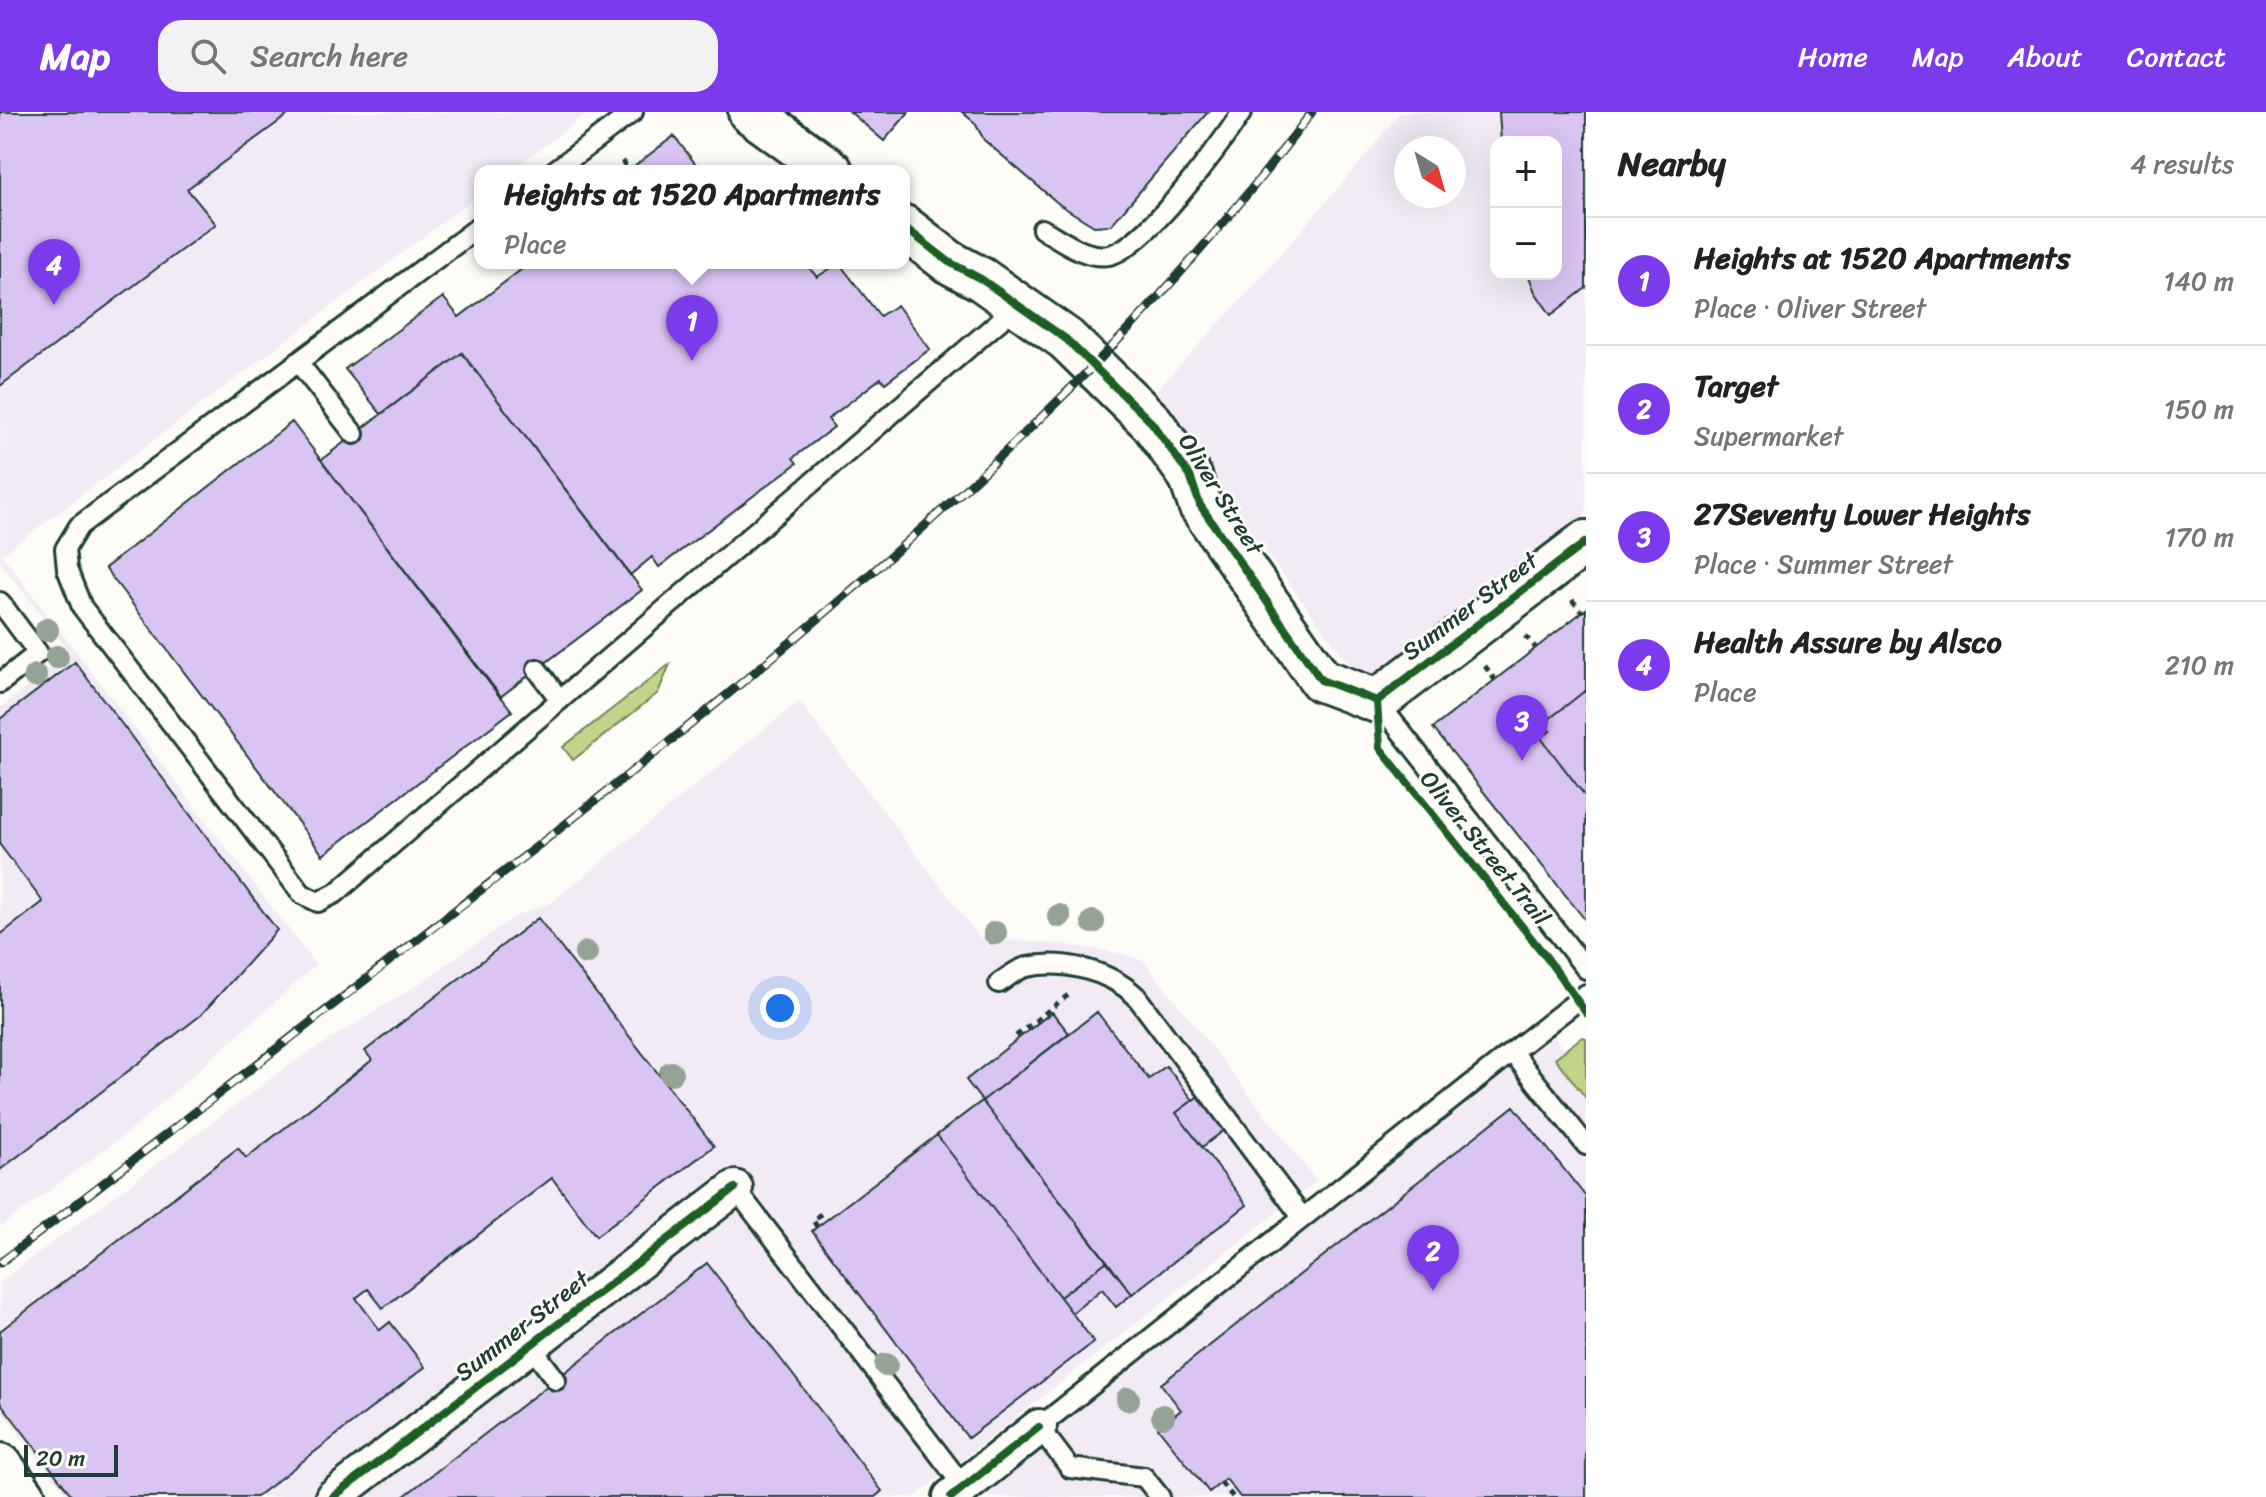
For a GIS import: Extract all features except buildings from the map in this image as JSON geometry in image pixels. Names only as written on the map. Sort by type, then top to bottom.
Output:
[{"type":"main road","points":[[0,1466],[23,1497]]},
{"type":"street","points":[[750,112],[823,165]]},
{"type":"street","name":"Oliver Street","points":[[910,232],[949,262],[971,294],[1011,312],[1138,435],[1174,486],[1200,505],[1321,680],[1377,701]]},
{"type":"street","name":"Summer Street","points":[[1377,701],[1586,542]]},
{"type":"street","name":"Summer Street","points":[[333,1497],[735,1188]]},
{"type":"street","points":[[957,1492],[1039,1427]]},
{"type":"lane","points":[[562,165],[633,112]]},
{"type":"lane","points":[[1042,229],[1086,254],[1110,255],[1133,243],[1208,162],[1242,112]]},
{"type":"lane","points":[[474,230],[79,526],[65,549],[67,569],[82,607],[302,894],[318,902],[336,893],[1011,312]]},
{"type":"lane","points":[[298,362],[354,434]]},
{"type":"lane","points":[[0,602],[38,653],[0,683]]},
{"type":"lane","points":[[537,669],[560,700]]},
{"type":"lane","points":[[1377,701],[1586,969]]},
{"type":"lane","points":[[999,983],[1026,967],[1054,965],[1097,972],[1122,984],[1136,996],[1302,1217]]},
{"type":"lane","points":[[1160,1497],[1144,1477],[1070,1468],[1039,1427],[1586,994]]},
{"type":"lane","points":[[1512,1052],[1586,1145]]},
{"type":"lane","points":[[735,1188],[957,1492]]},
{"type":"lane","points":[[530,1345],[556,1380]]},
{"type":"path","points":[[622,161],[625,165]]},
{"type":"path","points":[[1572,600],[1582,612]]},
{"type":"path","points":[[1525,636],[1536,648]]},
{"type":"path","points":[[1485,666],[1495,680]]},
{"type":"path","points":[[1016,1036],[1097,972]]},
{"type":"path","points":[[817,1227],[813,1220],[822,1213]]},
{"type":"path","points":[[1221,1483],[1233,1497]]},
{"type":"shaded area","points":[[0,112],[589,112],[519,165],[474,165],[474,199],[2,555],[316,965],[135,1127],[0,1227],[0,708],[70,653],[0,562]]},
{"type":"shaded area","points":[[1400,112],[1586,112],[1586,514],[1364,684],[1150,397],[1243,298]]},
{"type":"shaded area","points":[[799,701],[980,938],[1069,945],[1123,954],[1144,961],[1317,1181],[915,1497],[68,1497],[0,1409],[0,1282],[289,1065],[416,986],[514,917],[552,902]]},
{"type":"shaded area","points":[[1552,1034],[1586,1078],[1586,1497],[963,1497]]},
{"type":"green space","points":[[670,664],[658,693],[573,760],[563,747]]},
{"type":"green space","points":[[1582,1037],[1586,1038],[1586,1098],[1555,1058]]},
{"type":"railway","points":[[0,1263],[620,781],[829,610],[964,490],[1094,365],[1207,242],[1312,112]]},
{"type":"cycle path","points":[[910,232],[949,262],[981,279],[1066,339],[1152,423],[1190,476],[1200,505],[1321,680],[1377,701]]},
{"type":"cycle path","points":[[1377,701],[1586,542]]},
{"type":"cycle path","name":"Oliver Street Trail","points":[[1377,701],[1380,748],[1547,958],[1586,1013]]},
{"type":"cycle path","points":[[333,1497],[735,1188]]},
{"type":"cycle path","points":[[951,1497],[1039,1427]]},
{"type":"place","name":"Health Assure by Alsco","points":[[54,305]]},
{"type":"place","name":"Heights at 1520 Apartments","points":[[692,361]]},
{"type":"place","name":"27Seventy Lower Heights","points":[[1522,761]]},
{"type":"place","name":"Target","points":[[1433,1291]]}]
